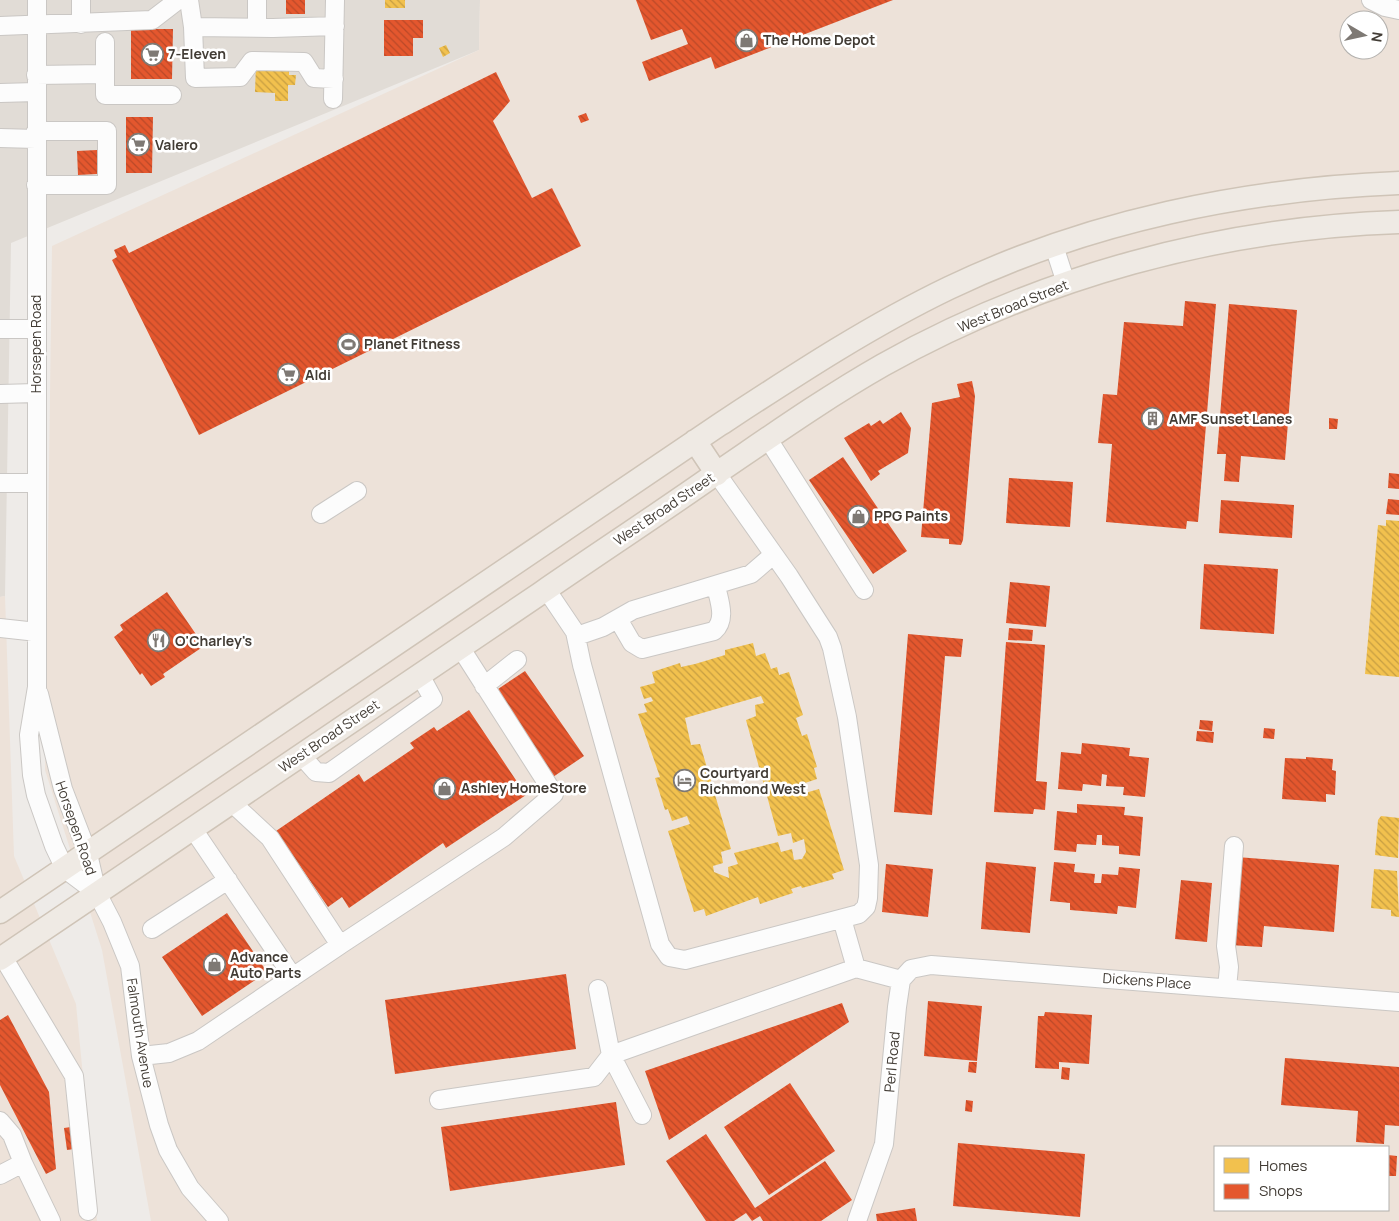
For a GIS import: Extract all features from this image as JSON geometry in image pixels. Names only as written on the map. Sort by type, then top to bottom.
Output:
[{"type":"main road","points":[[0,912],[695,441],[824,356],[908,308],[966,280],[1054,246],[1148,218],[1240,198],[1303,189],[1399,183]]},
{"type":"main road","name":"West Broad Street","points":[[1,958],[768,439],[884,365],[996,310],[1066,283],[1147,258],[1236,239],[1331,226],[1399,222]]},
{"type":"main road","points":[[695,441],[717,474]]},
{"type":"street","name":"Horsepen Road","points":[[36,0],[37,687],[29,735],[32,775],[44,820],[65,868],[97,893]]},
{"type":"street","points":[[81,24],[82,0]]},
{"type":"street","points":[[0,26],[152,20],[178,0]]},
{"type":"street","points":[[189,0],[193,27],[195,78],[240,77],[252,61],[304,62],[314,78],[334,79]]},
{"type":"street","points":[[257,0],[257,28]]},
{"type":"street","points":[[333,99],[335,0]]},
{"type":"street","points":[[1371,0],[1385,7],[1399,10]]},
{"type":"street","points":[[193,27],[334,26]]},
{"type":"street","points":[[105,42],[105,95],[172,95]]},
{"type":"street","points":[[0,93],[36,83],[105,74]]},
{"type":"street","points":[[0,138],[107,131],[107,185],[36,185]]},
{"type":"street","points":[[1054,246],[1066,283]]},
{"type":"street","points":[[0,330],[36,329]]},
{"type":"street","points":[[0,394],[36,393]]},
{"type":"street","points":[[768,439],[864,590]]},
{"type":"street","points":[[546,589],[576,636],[582,666],[660,944],[669,957],[685,960],[799,928],[859,914],[866,907],[868,898],[869,865],[847,717],[828,637],[717,474]]},
{"type":"street","points":[[0,483],[36,483]]},
{"type":"street","points":[[321,514],[357,491]]},
{"type":"street","points":[[576,636],[618,620],[633,610],[751,574],[773,555]]},
{"type":"street","points":[[618,620],[632,643],[642,649],[714,631],[719,626],[722,614],[716,586]]},
{"type":"street","points":[[0,628],[37,632]]},
{"type":"street","points":[[142,1056],[169,1054],[198,1041],[504,837],[554,794],[460,647]]},
{"type":"street","points":[[484,686],[517,660]]},
{"type":"street","points":[[301,755],[316,772],[329,773],[433,699],[420,675]]},
{"type":"street","name":"Horsepen Road","points":[[37,687],[62,789],[88,854],[97,893]]},
{"type":"street","points":[[232,802],[270,838],[340,945]]},
{"type":"street","points":[[193,829],[293,976]]},
{"type":"street","points":[[1227,988],[1229,967],[1226,946],[1234,846]]},
{"type":"street","points":[[152,929],[228,880]]},
{"type":"street","name":"Falmouth Avenue","points":[[97,893],[112,922],[130,966],[142,1056],[154,1110],[168,1150],[190,1188],[219,1221]]},
{"type":"street","points":[[842,919],[856,968]]},
{"type":"street","points":[[1,958],[74,1076],[88,1211]]},
{"type":"street","name":"Dickens Place","points":[[901,980],[911,969],[931,965],[1399,1002]]},
{"type":"street","points":[[439,1100],[594,1077],[610,1055],[856,968],[901,980]]},
{"type":"street","name":"Perl Road","points":[[857,1221],[884,1144],[901,980]]},
{"type":"street","points":[[598,989],[610,1055],[642,1115]]},
{"type":"street","points":[[0,1121],[12,1135],[23,1163],[51,1221]]},
{"type":"street","points":[[0,1175],[23,1163]]},
{"type":"shaded area","points":[[0,0],[480,0],[479,50],[11,243],[5,596],[0,597]]},
{"type":"shaded area","points":[[480,0],[1399,0],[1399,1221],[151,1221],[102,950],[45,770],[52,246],[479,50]]},
{"type":"shaded area","points":[[5,596],[14,856],[76,1004],[97,1221],[0,1221],[0,597]]},
{"type":"building: Homes","points":[[385,0],[405,0],[405,8],[385,8]]},
{"type":"building: Homes","points":[[446,45],[450,53],[443,57],[439,48]]},
{"type":"building: Homes","points":[[256,64],[289,65],[289,75],[296,75],[295,85],[288,85],[288,101],[275,101],[275,93],[255,92]]},
{"type":"building: Homes","points":[[1386,520],[1399,521],[1399,677],[1365,674],[1378,525],[1386,526]]},
{"type":"building: Homes","name":"Courtyard Richmond West","points":[[753,643],[756,656],[765,653],[771,669],[777,667],[779,675],[789,672],[803,715],[796,718],[802,736],[807,734],[817,767],[814,768],[817,779],[802,784],[805,793],[819,789],[844,870],[832,874],[834,879],[802,888],[801,886],[791,889],[793,893],[760,904],[758,897],[706,916],[704,909],[694,912],[668,831],[690,824],[687,816],[672,821],[668,809],[665,810],[655,778],[660,777],[638,714],[647,712],[644,704],[653,701],[651,697],[644,699],[640,687],[655,683],[652,672],[680,663],[681,667],[725,655],[725,650]],"holes":[[[761,696],[764,703],[755,705],[756,716],[746,720],[778,836],[791,833],[793,843],[804,839],[806,852],[802,859],[794,860],[792,849],[781,852],[778,842],[734,853],[738,864],[728,867],[729,878],[714,872],[713,866],[723,863],[721,852],[731,849],[700,744],[691,745],[685,718]]]},
{"type":"building: Homes","points":[[1381,816],[1399,818],[1398,858],[1375,855],[1378,820]]},
{"type":"building: Homes","points":[[1374,869],[1397,871],[1399,917],[1391,916],[1391,910],[1371,908]]},
{"type":"building: Shops","points":[[286,0],[305,0],[305,14],[286,14]]},
{"type":"building: Shops","name":"The Home Depot","points":[[636,0],[893,0],[715,69],[711,57],[649,81],[642,62],[688,44],[682,29],[651,40]]},
{"type":"building: Shops","points":[[384,20],[423,20],[423,38],[413,38],[413,56],[384,56]]},
{"type":"building: Shops","name":"7-Eleven","points":[[131,29],[173,29],[172,79],[131,79]]},
{"type":"building: Shops","points":[[496,72],[510,101],[493,121],[532,198],[552,188],[581,246],[199,435],[112,260],[117,257],[114,250],[125,245],[129,253]]},
{"type":"building: Shops","points":[[586,113],[589,120],[581,123],[578,116]]},
{"type":"building: Shops","name":"Valero","points":[[126,117],[153,117],[152,173],[126,173]]},
{"type":"building: Shops","points":[[97,150],[97,174],[78,175],[77,151]]},
{"type":"building: Shops","name":"AMF Sunset Lanes","points":[[1185,301],[1216,304],[1198,522],[1187,521],[1186,529],[1106,522],[1112,444],[1098,443],[1103,394],[1117,395],[1124,322],[1183,326]]},
{"type":"building: Shops","points":[[1229,304],[1297,310],[1285,460],[1241,456],[1239,482],[1224,481],[1226,454],[1217,454]]},
{"type":"building: Shops","points":[[972,381],[975,396],[963,540],[961,545],[949,544],[949,539],[921,537],[932,403],[960,397],[957,384]]},
{"type":"building: Shops","points":[[901,412],[911,428],[908,453],[878,471],[880,474],[871,481],[844,438],[869,423],[871,426],[880,420],[883,424]]},
{"type":"building: Shops","points":[[1329,418],[1338,419],[1337,429],[1329,429]]},
{"type":"building: Shops","name":"PPG Paints","points":[[843,457],[907,551],[873,574],[809,480]]},
{"type":"building: Shops","points":[[1389,473],[1399,474],[1399,489],[1388,488]]},
{"type":"building: Shops","points":[[1009,478],[1073,482],[1070,527],[1006,523]]},
{"type":"building: Shops","points":[[1388,499],[1399,500],[1399,515],[1386,514]]},
{"type":"building: Shops","points":[[1221,500],[1294,505],[1292,538],[1219,533]]},
{"type":"building: Shops","points":[[1204,564],[1278,569],[1274,634],[1200,629]]},
{"type":"building: Shops","points":[[1010,582],[1050,586],[1046,627],[1006,623]]},
{"type":"building: Shops","name":"O'Charley's","points":[[167,592],[204,646],[163,674],[165,677],[151,686],[142,673],[140,675],[114,637],[123,630],[120,625]]},
{"type":"building: Shops","points":[[1009,628],[1033,630],[1032,641],[1008,640]]},
{"type":"building: Shops","points":[[908,634],[963,639],[961,657],[945,656],[932,815],[894,812]]},
{"type":"building: Shops","points":[[1006,642],[1045,645],[1036,781],[1047,782],[1045,810],[1034,809],[1033,814],[994,812]]},
{"type":"building: Shops","points":[[525,671],[584,756],[553,777],[495,691]]},
{"type":"building: Shops","points":[[469,710],[526,795],[446,848],[443,843],[349,908],[342,897],[328,907],[276,831],[359,774],[364,782],[414,748],[410,743],[434,727],[437,731]]},
{"type":"building: Shops","points":[[1200,720],[1213,721],[1212,731],[1199,729]]},
{"type":"building: Shops","points":[[1264,728],[1275,729],[1274,739],[1263,738]]},
{"type":"building: Shops","points":[[1197,731],[1214,732],[1213,743],[1196,741]]},
{"type":"building: Shops","points":[[1082,743],[1130,748],[1129,756],[1149,758],[1145,797],[1123,795],[1124,787],[1106,786],[1107,775],[1102,774],[1101,786],[1083,784],[1082,791],[1058,789],[1061,752],[1081,754]]},
{"type":"building: Shops","points":[[1306,757],[1333,759],[1332,770],[1336,771],[1335,795],[1326,794],[1326,802],[1282,799],[1285,758],[1306,759]]},
{"type":"building: Shops","points":[[1077,804],[1125,807],[1124,815],[1143,817],[1140,856],[1119,854],[1119,846],[1102,845],[1102,835],[1097,835],[1096,845],[1077,844],[1076,852],[1054,850],[1057,811],[1077,813]]},
{"type":"building: Shops","points":[[1237,857],[1339,865],[1334,932],[1264,926],[1262,947],[1230,945]]},
{"type":"building: Shops","points":[[986,862],[1036,867],[1030,933],[981,929]]},
{"type":"building: Shops","points":[[1054,862],[1075,864],[1074,872],[1095,874],[1094,883],[1101,883],[1102,874],[1118,875],[1119,867],[1140,869],[1136,908],[1118,906],[1117,914],[1070,910],[1070,903],[1050,901]]},
{"type":"building: Shops","points":[[886,864],[933,869],[928,917],[882,912]]},
{"type":"building: Shops","points":[[1181,880],[1212,883],[1207,942],[1175,939]]},
{"type":"building: Shops","name":"Advance Auto Parts","points":[[227,913],[267,972],[202,1016],[162,957]]},
{"type":"building: Shops","points":[[566,974],[576,1049],[395,1074],[385,1000]]},
{"type":"building: Shops","points":[[928,1001],[982,1006],[977,1061],[924,1056]]},
{"type":"building: Shops","points":[[842,1003],[849,1022],[669,1140],[645,1071]]},
{"type":"building: Shops","points":[[1045,1012],[1092,1015],[1089,1064],[1059,1062],[1059,1069],[1035,1068],[1038,1016],[1044,1016]]},
{"type":"building: Shops","points":[[8,1015],[49,1092],[56,1169],[46,1174],[0,1085],[0,1020]]},
{"type":"building: Shops","points":[[1285,1058],[1399,1067],[1399,1126],[1385,1125],[1384,1144],[1356,1142],[1358,1111],[1281,1105]]},
{"type":"building: Shops","points":[[969,1062],[977,1062],[976,1073],[968,1072]]},
{"type":"building: Shops","points":[[1062,1067],[1070,1068],[1069,1080],[1061,1079]]},
{"type":"building: Shops","points":[[790,1083],[835,1151],[769,1195],[724,1127]]},
{"type":"building: Shops","points":[[966,1100],[973,1101],[972,1112],[965,1111]]},
{"type":"building: Shops","points":[[616,1102],[625,1165],[450,1191],[441,1127]]},
{"type":"building: Shops","points":[[71,1127],[74,1149],[67,1150],[64,1128]]},
{"type":"building: Shops","points":[[706,1134],[755,1208],[825,1161],[852,1200],[821,1221],[763,1221],[760,1216],[752,1221],[746,1213],[734,1221],[706,1221],[666,1161]]},
{"type":"building: Shops","points":[[958,1143],[1085,1154],[1080,1217],[953,1206]]},
{"type":"building: Shops","points":[[1389,1155],[1397,1156],[1396,1176],[1389,1176]]},
{"type":"building: Shops","points":[[915,1208],[917,1221],[877,1221],[876,1214]]},
{"type":"place","name":"The Home Depot","points":[[747,40]]},
{"type":"place","name":"7-Eleven","points":[[152,54]]},
{"type":"place","name":"Valero","points":[[139,145]]},
{"type":"place","name":"Planet Fitness","points":[[348,344]]},
{"type":"place","name":"Aldi","points":[[289,375]]},
{"type":"place","name":"AMF Sunset Lanes","points":[[1153,419]]},
{"type":"place","name":"PPG Paints","points":[[858,516]]},
{"type":"place","name":"O'Charley's","points":[[159,641]]},
{"type":"place","name":"Courtyard Richmond West","points":[[684,781]]},
{"type":"place","name":"Ashley HomeStore","points":[[445,788]]},
{"type":"place","name":"Advance Auto Parts","points":[[214,965]]}]
